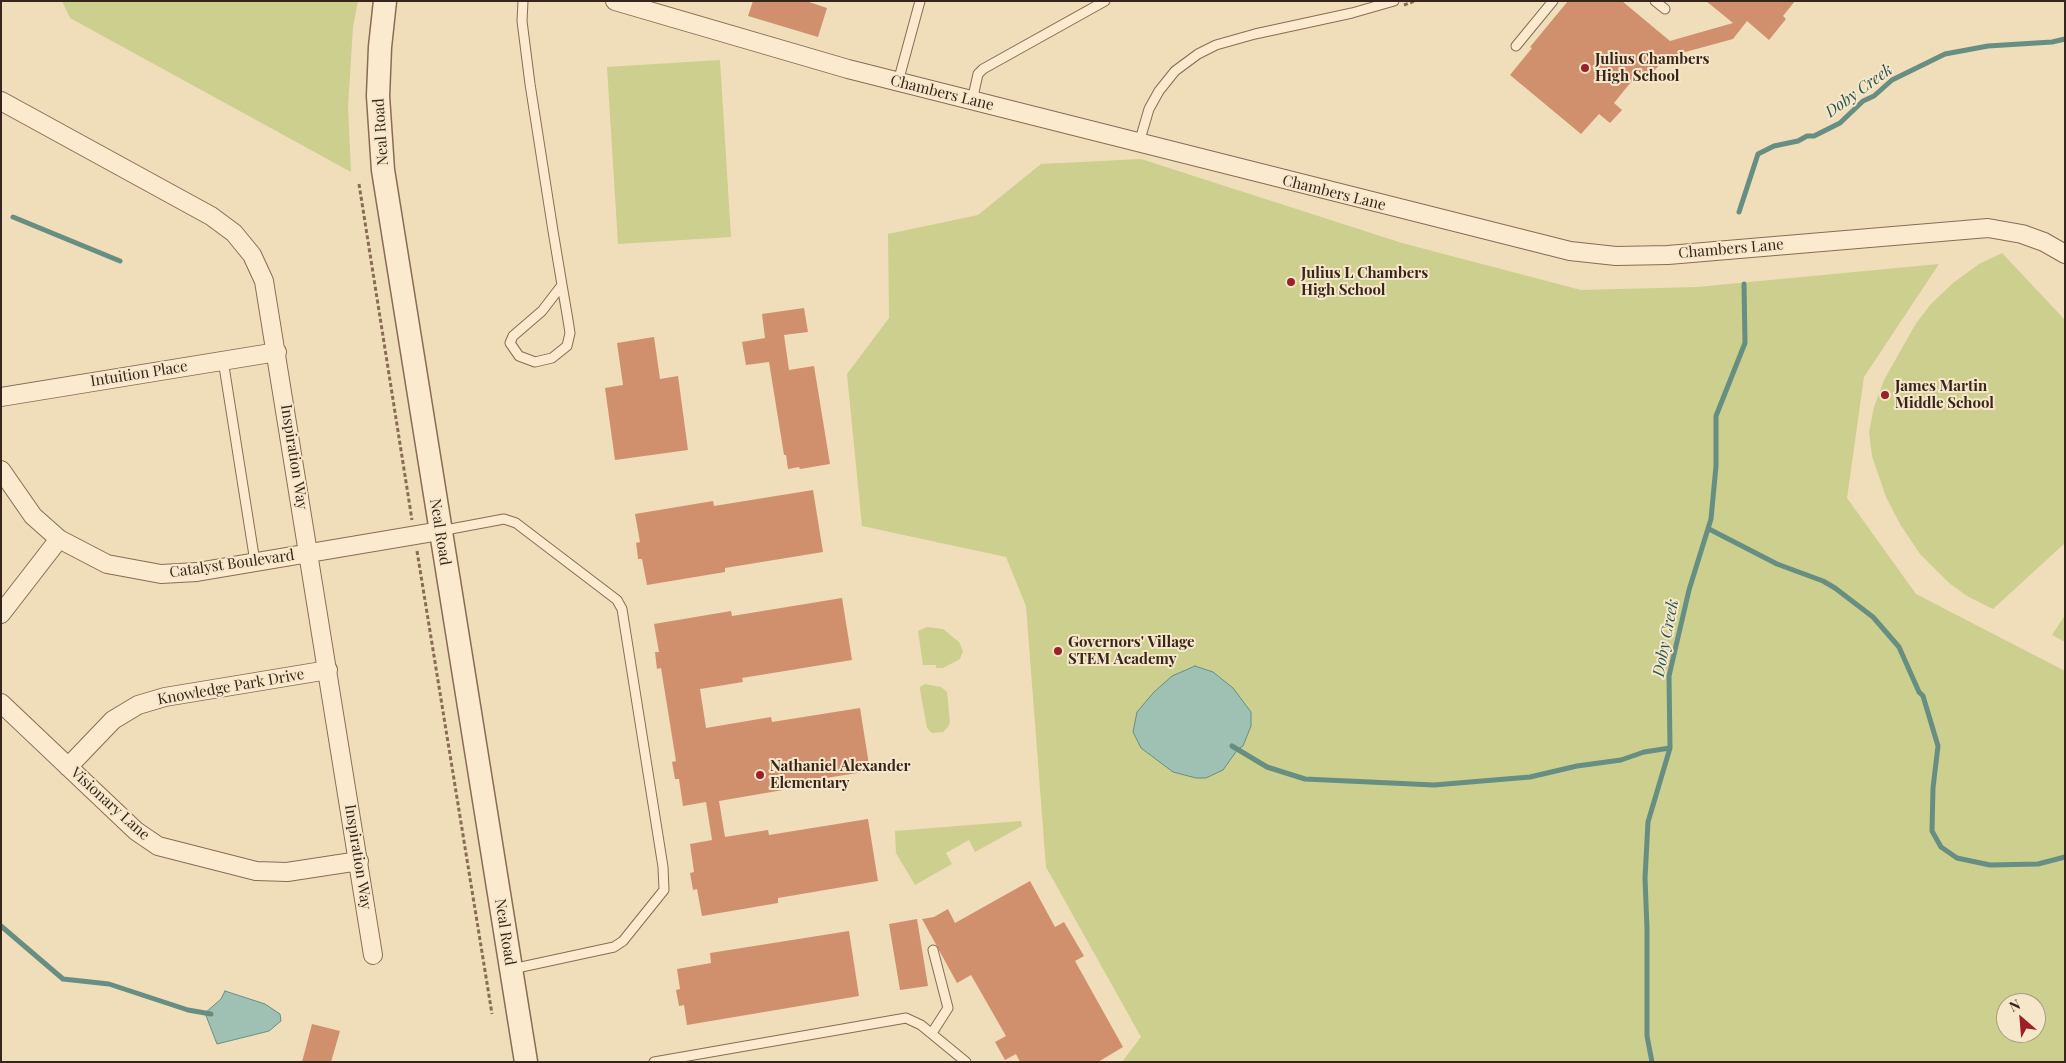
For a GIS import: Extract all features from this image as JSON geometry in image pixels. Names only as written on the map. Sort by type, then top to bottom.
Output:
[{"type":"street","name":"Neal Road","points":[[386,1],[379,71],[380,150],[526,1062]]},
{"type":"street","name":"Chambers Lane","points":[[615,1],[898,82],[1537,244],[1593,254],[1668,255],[1988,228],[2022,234],[2044,242],[2065,254]]},
{"type":"street","name":"Inspiration Way","points":[[1,101],[211,216],[234,233],[252,255],[264,281],[373,956]]},
{"type":"street","name":"Intuition Place","points":[[1,397],[276,352]]},
{"type":"street","name":"Catalyst Boulevard","points":[[1,470],[33,516],[59,539],[107,564],[161,574],[197,572],[440,531]]},
{"type":"street","points":[[1,614],[59,539]]},
{"type":"street","name":"Knowledge Park Drive","points":[[68,766],[113,720],[138,705],[165,697],[328,670]]},
{"type":"street","name":"Visionary Lane","points":[[1,703],[136,831],[158,846],[256,871],[287,872],[359,861]]},
{"type":"lane","points":[[523,1],[522,21],[530,84],[570,333],[567,346],[552,358],[542,362],[527,360],[519,356],[512,348],[510,340],[512,336],[534,320],[554,298],[562,285]]},
{"type":"lane","points":[[898,82],[920,1]]},
{"type":"lane","points":[[972,101],[978,74],[983,69],[1105,1]]},
{"type":"lane","points":[[1139,142],[1149,109],[1159,91],[1175,71],[1198,54],[1216,45],[1255,34],[1352,13],[1394,1]]},
{"type":"lane","points":[[1516,46],[1553,1]]},
{"type":"lane","points":[[1655,1],[1665,9]]},
{"type":"lane","points":[[223,360],[255,562]]},
{"type":"lane","points":[[440,531],[504,520],[516,523],[617,600],[624,618],[663,867],[664,890],[622,941],[614,947],[511,970]]},
{"type":"lane","points":[[932,1034],[948,1008],[933,950]]},
{"type":"lane","points":[[654,1062],[900,1018],[912,1020],[966,1062]]},
{"type":"path","points":[[359,184],[411,510]]},
{"type":"path","points":[[419,560],[492,1014]]},
{"type":"green space","points":[[62,1],[358,1],[353,27],[348,107],[351,172],[70,18]]},
{"type":"green space","points":[[720,60],[731,237],[618,244],[607,67]]},
{"type":"green space","points":[[1141,159],[1402,243],[1581,290],[1697,287],[1939,264],[1864,377],[1847,498],[1916,594],[2065,671],[2065,1062],[1122,1062],[1141,1037],[1046,867],[1026,606],[1006,557],[862,526],[847,374],[889,318],[888,234],[978,215],[1041,164]]},
{"type":"green space","points":[[2002,253],[2065,320],[2065,543],[1993,609],[1967,596],[1949,583],[1920,554],[1900,524],[1886,497],[1872,456],[1869,432],[1874,407],[1884,380],[1915,325],[1930,305],[1953,283],[1979,264]]},
{"type":"green space","points":[[2065,615],[2065,642],[2052,635]]},
{"type":"green space","points":[[927,627],[943,629],[959,642],[963,651],[960,659],[943,668],[936,668],[936,665],[923,665],[918,631]]},
{"type":"green space","points":[[925,684],[941,687],[947,692],[950,722],[943,732],[932,733],[927,728],[920,690],[920,687]]},
{"type":"green space","points":[[1021,821],[1022,826],[975,852],[969,840],[946,853],[952,864],[915,885],[896,853],[895,831]]},
{"type":"shaded area","points":[[1195,666],[1213,672],[1233,688],[1251,712],[1251,726],[1243,746],[1238,749],[1223,770],[1206,778],[1196,778],[1173,772],[1141,748],[1133,732],[1137,712],[1154,692],[1172,676]]},
{"type":"shaded area","points":[[225,991],[265,1004],[280,1014],[281,1021],[269,1031],[217,1044],[205,1013],[221,999]]},
{"type":"building","points":[[753,1],[806,1],[827,8],[818,37],[748,16]]},
{"type":"building","name":"Julius Chambers High School","points":[[1568,1],[1622,1],[1670,41],[1733,23],[1706,1],[1795,1],[1783,16],[1786,19],[1769,40],[1747,21],[1733,39],[1667,57],[1648,77],[1640,71],[1614,103],[1622,110],[1610,123],[1599,114],[1581,134],[1510,75],[1532,48],[1530,47]]},
{"type":"building","points":[[804,308],[808,332],[784,335],[789,370],[814,366],[830,464],[788,469],[769,362],[746,365],[742,342],[765,338],[762,314]]},
{"type":"building","points":[[654,337],[660,379],[678,376],[688,450],[615,460],[605,388],[623,385],[617,343]]},
{"type":"building","points":[[813,490],[823,552],[725,568],[725,572],[647,585],[642,559],[638,559],[636,543],[640,542],[635,514],[713,501],[714,506]]},
{"type":"building","points":[[842,598],[852,660],[742,678],[743,682],[700,689],[706,728],[771,717],[772,722],[860,708],[870,771],[782,785],[783,790],[719,801],[725,837],[768,830],[769,835],[868,819],[878,881],[778,898],[778,903],[702,916],[697,889],[693,890],[690,873],[694,872],[690,844],[712,840],[706,802],[683,806],[679,779],[675,779],[672,762],[676,761],[661,668],[657,669],[655,652],[659,652],[654,624],[731,611],[732,616]]},
{"type":"building","points":[[1030,881],[1055,927],[1064,922],[1084,956],[1075,961],[1123,1047],[1098,1062],[1020,1062],[1016,1054],[1005,1060],[995,1042],[1006,1036],[971,975],[957,983],[922,919],[934,917],[948,909],[955,923]]},
{"type":"building","points":[[917,919],[928,986],[900,990],[889,924]]},
{"type":"building","points":[[849,931],[859,996],[687,1025],[684,1005],[679,1006],[676,990],[680,989],[677,969],[711,963],[710,953]]},
{"type":"building","points":[[312,1024],[340,1031],[331,1062],[302,1062]]},
{"type":"waterway","name":"Doby Creek","points":[[1739,212],[1758,154],[1774,146],[1798,141],[1807,136],[1814,136],[1840,123],[1863,101],[1874,96],[1892,80],[1945,54],[1988,46],[2052,42],[2065,39]]},
{"type":"waterway","points":[[13,217],[120,261]]},
{"type":"waterway","name":"Doby Creek","points":[[1652,1062],[1647,1036],[1645,878],[1648,822],[1670,748],[1669,676],[1689,590],[1711,519],[1716,466],[1716,416],[1745,343],[1744,284]]},
{"type":"waterway","points":[[1709,529],[1777,564],[1823,581],[1835,588],[1873,617],[1899,647],[1919,692],[1923,696],[1938,746],[1933,788],[1932,831],[1941,847],[1957,858],[1990,865],[2038,864],[2065,857]]},
{"type":"waterway","points":[[1232,746],[1267,767],[1305,779],[1434,785],[1530,777],[1577,766],[1621,760],[1644,752],[1670,748]]},
{"type":"waterway","points":[[1,926],[63,979],[109,984],[188,1010],[211,1014]]},
{"type":"place","name":"Julius Chambers High School","points":[[1585,68]]},
{"type":"place","name":"Julius L Chambers High School","points":[[1291,282]]},
{"type":"place","name":"James Martin Middle School","points":[[1885,395]]},
{"type":"place","name":"Governors' Village STEM Academy","points":[[1058,651]]},
{"type":"place","name":"Nathaniel Alexander Elementary","points":[[760,775]]}]
